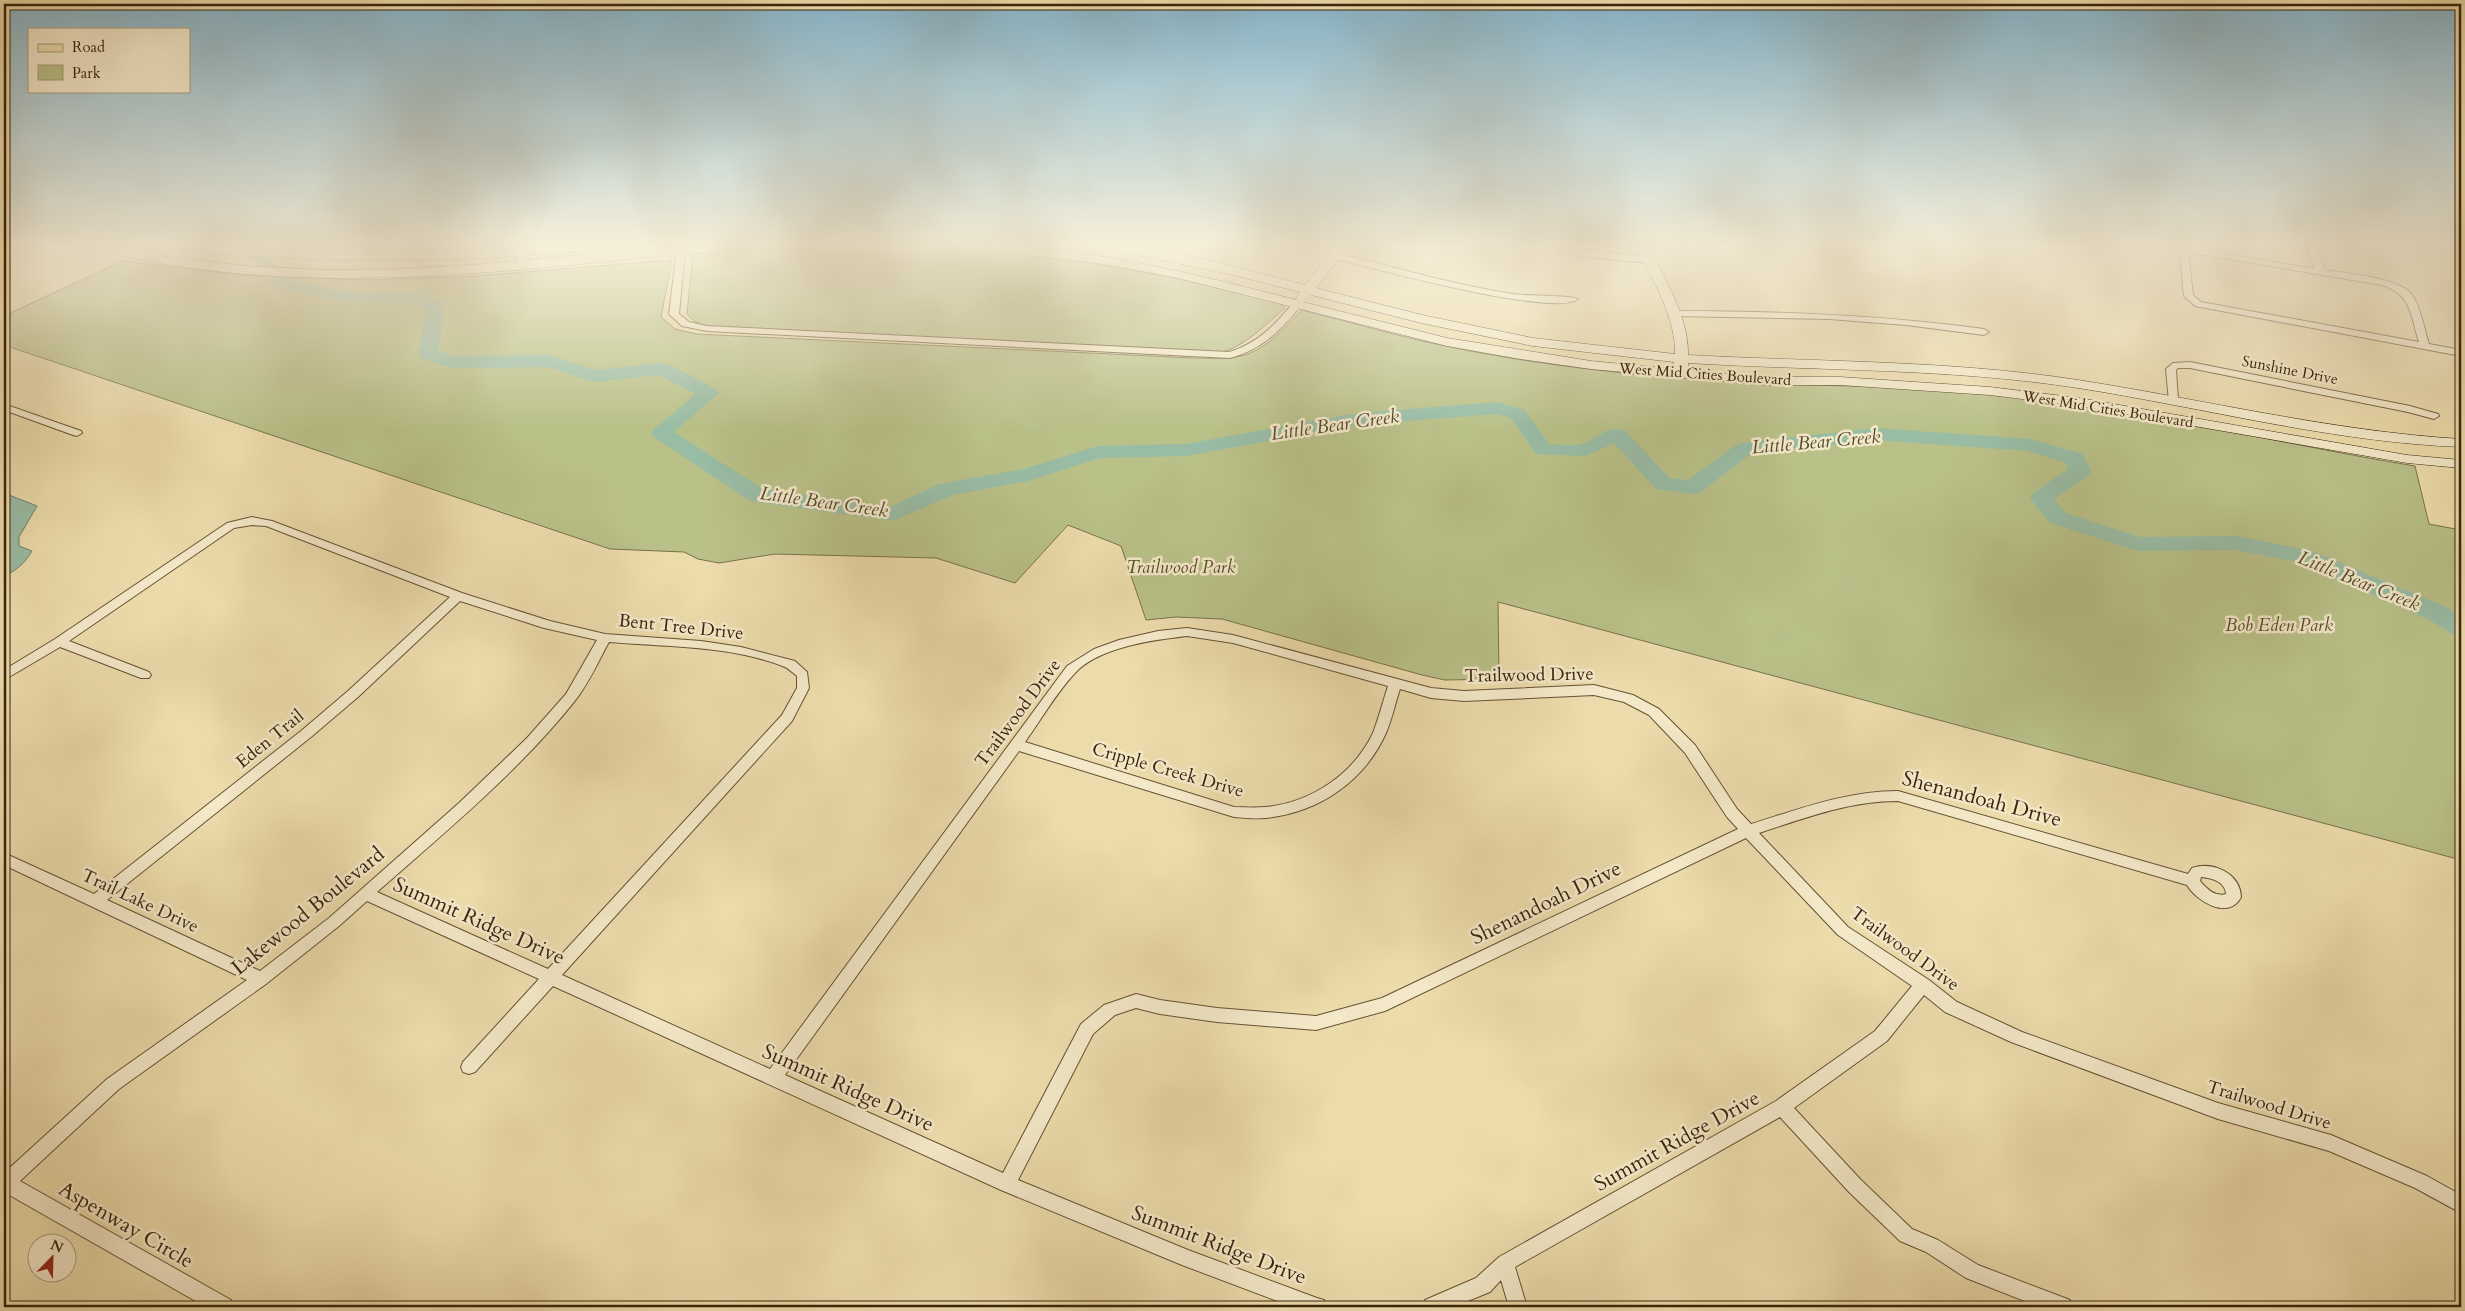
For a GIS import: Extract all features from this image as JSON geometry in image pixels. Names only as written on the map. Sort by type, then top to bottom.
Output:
[{"type":"main road","name":"West Mid Cities Boulevard","points":[[1310,307],[1447,342],[1591,365],[1765,381],[1850,382],[2000,392],[2079,402],[2407,459],[2461,464]]},
{"type":"main road","name":"West Mid Cities Boulevard","points":[[1376,307],[1422,319],[1533,342],[1681,359],[1790,366],[1913,367],[2076,384],[2317,427],[2412,440],[2461,443]]},
{"type":"main road","points":[[1671,307],[1682,338],[1680,374]]},
{"type":"street","points":[[675,307],[674,314],[677,320],[685,324],[712,329],[1230,355],[1244,352],[1262,342],[1294,307]]},
{"type":"street","points":[[2215,307],[2461,353]]},
{"type":"street","points":[[2412,307],[2425,347]]},
{"type":"street","points":[[1674,314],[1815,314],[1885,319],[1984,332]]},
{"type":"street","name":"Sunshine Drive","points":[[2173,400],[2171,369],[2176,365],[2190,365],[2410,409],[2434,416]]},
{"type":"street","points":[[4,407],[77,433]]},
{"type":"street","name":"Bent Tree Drive","points":[[59,642],[231,525],[252,521],[268,524],[458,596],[548,625],[605,638],[701,645],[741,651],[792,664],[803,675],[803,688],[786,718],[469,1067]]},
{"type":"street","name":"Eden Trail","points":[[96,901],[306,734],[353,694],[458,596]]},
{"type":"street","name":"Trailwood Drive","points":[[773,1078],[1071,669],[1098,652],[1123,643],[1158,635],[1187,632],[1233,639],[1431,693],[1464,696],[1594,690],[1628,698],[1654,712],[1690,749],[1732,813],[1747,831],[1843,930],[1923,984],[1951,1007],[2018,1037],[2218,1111],[2331,1143],[2421,1182],[2461,1204]]},
{"type":"street","name":"Lakewood Boulevard","points":[[4,1183],[113,1084],[261,979],[366,894],[464,807],[532,741],[571,697],[605,638]]},
{"type":"street","points":[[4,676],[59,642],[145,675]]},
{"type":"street","name":"Cripple Creek Drive","points":[[1016,745],[1234,812],[1267,813],[1293,808],[1343,783],[1364,759],[1377,738],[1396,684]]},
{"type":"street","name":"Shenandoah Drive","points":[[1007,1184],[1087,1029],[1110,1010],[1136,1001],[1160,1007],[1217,1015],[1316,1023],[1385,1004],[1747,831],[1842,801],[1874,796],[1898,796],[2192,881]]},
{"type":"street","name":"Trail Lake Drive","points":[[4,859],[261,979]]},
{"type":"street","name":"Summit Ridge Drive","points":[[366,894],[1007,1184],[1197,1262],[1317,1307]]},
{"type":"street","name":"Summit Ridge Drive","points":[[1432,1307],[1483,1285],[1505,1263],[1782,1107],[1881,1036],[1923,984]]},
{"type":"street","points":[[1782,1107],[1855,1186],[1906,1235],[1932,1246],[1972,1272],[2063,1307]]},
{"type":"street","name":"Aspenway Circle","points":[[4,1183],[224,1307]]},
{"type":"street","points":[[1505,1263],[1518,1307]]},
{"type":"green space","name":"Bob Eden Park","points":[[23,307],[663,307],[661,317],[675,329],[697,334],[1225,358],[1246,355],[1255,351],[1272,339],[1302,310],[1445,346],[1562,366],[1719,381],[1952,391],[2044,400],[2151,416],[2415,466],[2429,524],[2461,530],[2461,860],[1498,602],[1499,679],[1445,680],[1222,619],[1176,617],[1146,620],[1121,546],[1068,525],[1015,583],[936,558],[775,554],[719,563],[698,559],[684,552],[610,549],[4,345],[4,316]]},
{"type":"green space","points":[[688,307],[1285,308],[1238,346],[1219,353],[724,328],[698,323],[687,313]]},
{"type":"shaded area","points":[[4,493],[37,506],[19,537],[19,546],[32,551],[20,566],[4,576]]},
{"type":"waterway","name":"Little Bear Creek","points":[[435,307],[436,308],[428,354],[452,362],[551,361],[593,376],[662,369],[709,393],[661,433],[757,495],[893,514],[947,489],[1028,475],[1098,452],[1186,450],[1358,419],[1497,408],[1518,414],[1543,450],[1585,450],[1617,434],[1664,484],[1693,487],[1743,449],[1875,434],[2030,445],[2075,459],[2080,471],[2041,498],[2058,518],[2138,544],[2236,543],[2304,556],[2437,613],[2461,628]]},
{"type":"park label","name":"Trailwood Park","points":[[1181,567]]}]
